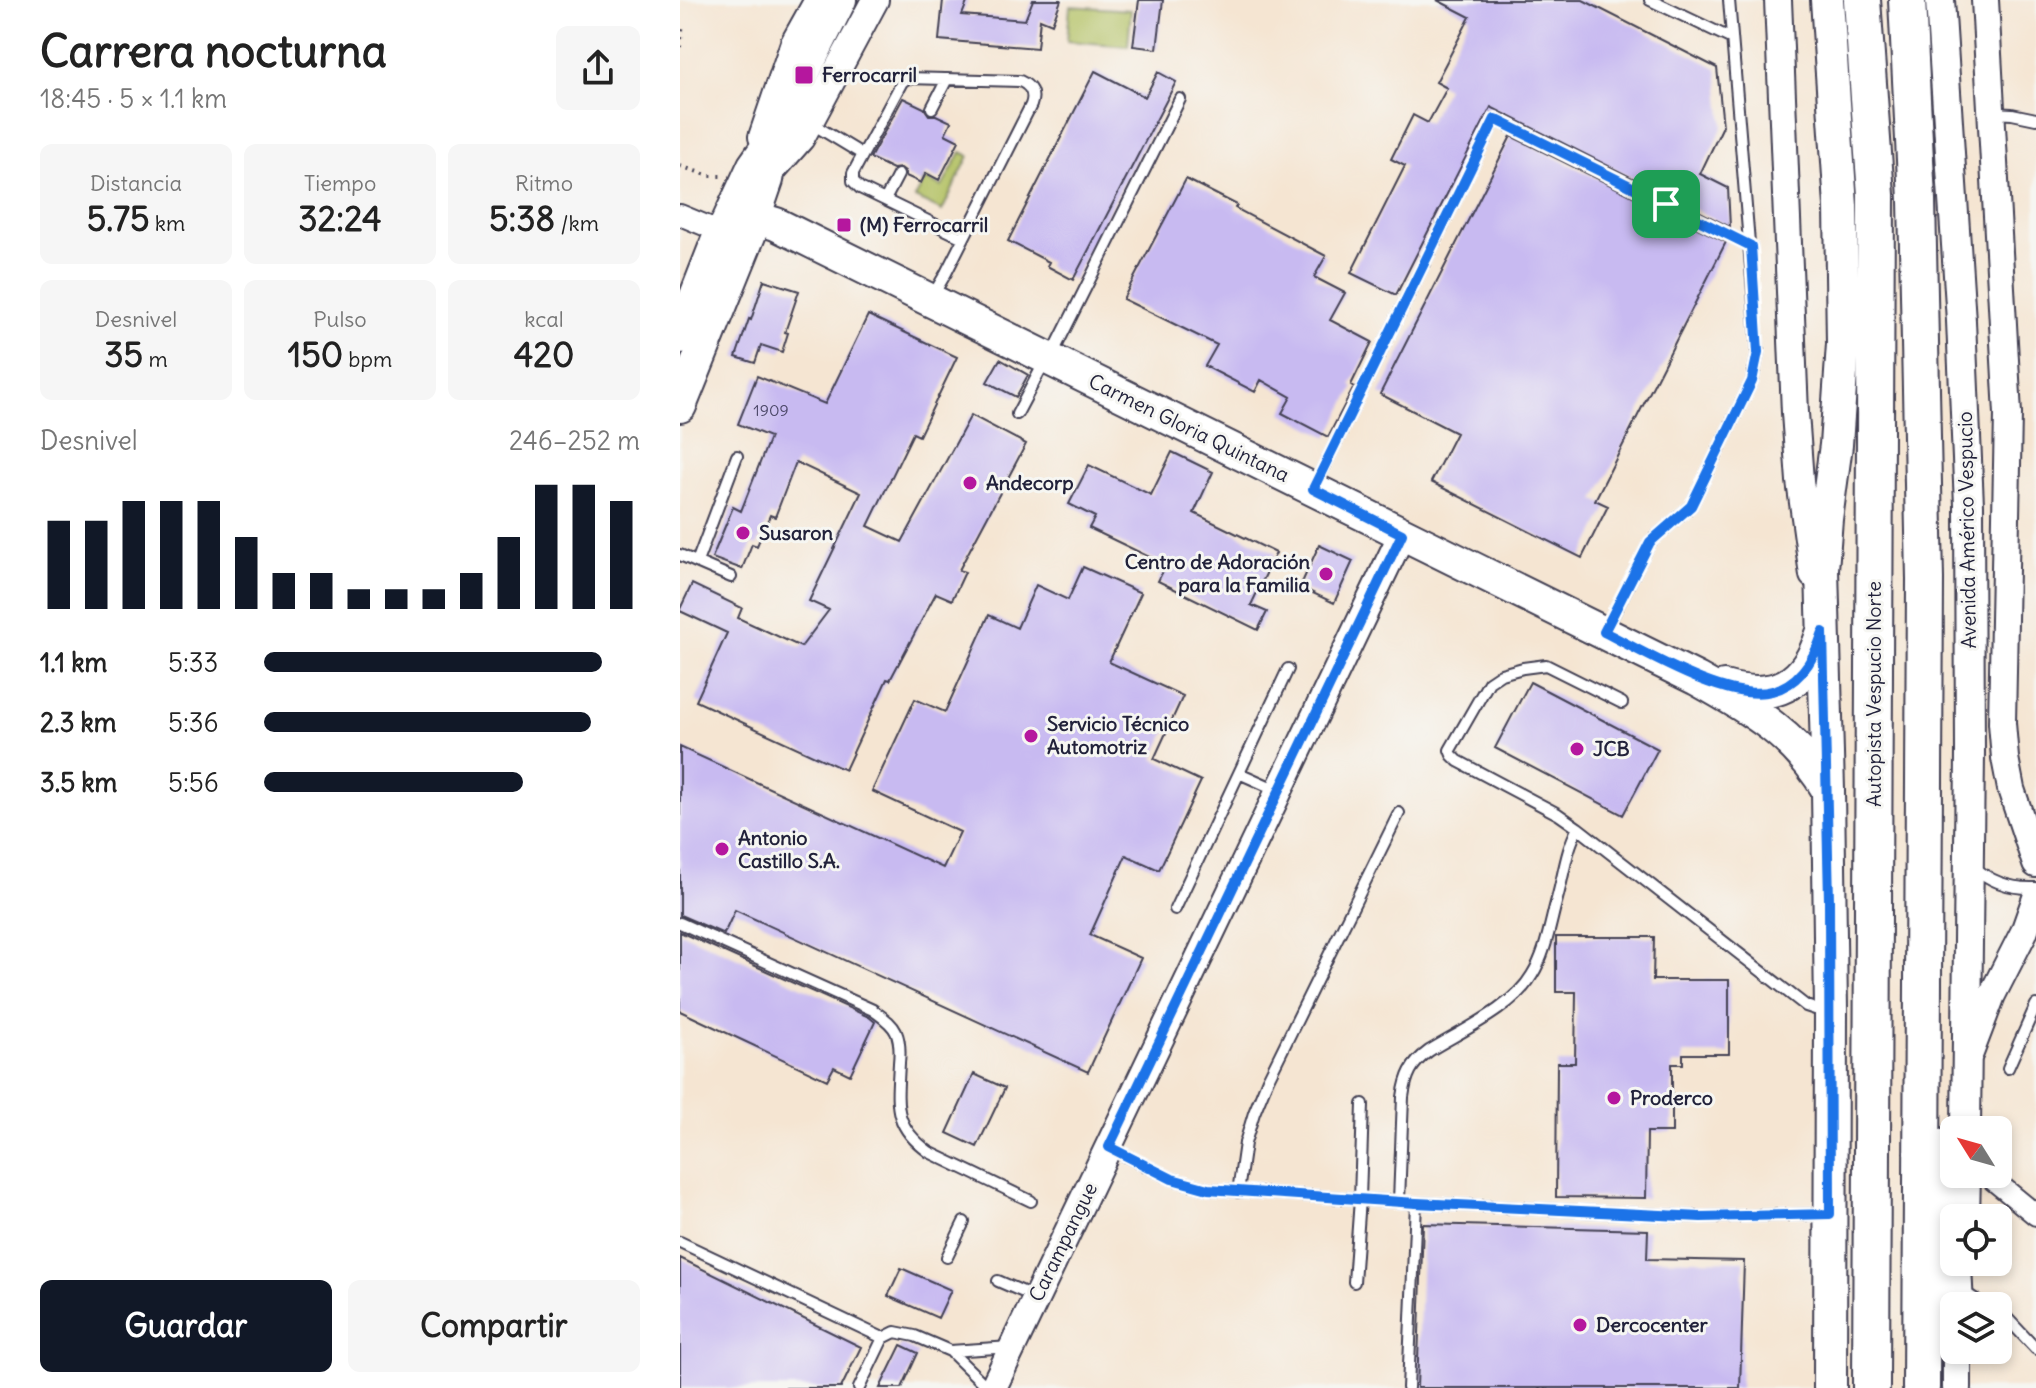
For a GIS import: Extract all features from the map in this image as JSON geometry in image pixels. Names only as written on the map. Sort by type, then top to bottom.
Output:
[{"type":"highway","name":"Autopista Vespucio Norte","points":[[1862,0],[1876,195],[1871,1388]]},
{"type":"highway","points":[[1907,0],[1934,200],[1925,579],[1921,1388]]},
{"type":"highway","points":[[1923,979],[1957,1292]]},
{"type":"main road","points":[[680,337],[721,232],[757,171],[842,0]]},
{"type":"main road","points":[[1827,0],[1841,206],[1842,371],[1823,543],[1831,1010],[1830,1388]]},
{"type":"main road","name":"Avenida Américo Vespucio","points":[[1940,0],[1934,200],[1961,321],[1969,505],[1966,1116]]},
{"type":"main road","points":[[680,406],[756,218],[757,171]]},
{"type":"main road","points":[[721,232],[756,218]]},
{"type":"main road","name":"Carmen Gloria Quintana","points":[[756,218],[776,224],[1697,679],[1755,712],[1778,730],[1805,756],[1828,790]]},
{"type":"main road","name":"Carmen Gloria Quintana","points":[[1697,679],[1754,693],[1779,689],[1794,681],[1802,672],[1816,652],[1823,632]]},
{"type":"main road","points":[[1957,1364],[1957,1388]]},
{"type":"street","points":[[757,171],[794,43],[818,0]]},
{"type":"street","points":[[757,171],[801,138],[875,0]]},
{"type":"street","points":[[1778,0],[1799,467],[1823,632]]},
{"type":"street","name":"Avenida Américo Vespucio","points":[[1985,0],[2008,414],[2002,723],[2011,789],[2036,864]]},
{"type":"street","points":[[680,215],[721,232]]},
{"type":"street","name":"Carampangue","points":[[990,1388],[1013,1347],[1402,534]]},
{"type":"street","name":"Avenida Américo Vespucio","points":[[1968,1061],[1992,995],[2031,932],[2036,898]]},
{"type":"street","points":[[2005,1188],[2035,1211]]},
{"type":"lane","points":[[1650,0],[1732,39]]},
{"type":"lane","points":[[1604,632],[1650,542],[1691,506],[1752,381],[1758,352],[1729,0]]},
{"type":"lane","points":[[930,300],[963,238],[1031,105],[1033,96],[1029,86],[1020,81],[907,78],[862,154],[853,173],[853,181],[860,188],[963,238]]},
{"type":"lane","points":[[932,108],[947,79]]},
{"type":"lane","points":[[1017,414],[1180,99]]},
{"type":"lane","points":[[1992,113],[2036,119]]},
{"type":"lane","points":[[1313,489],[1495,119],[1751,246]]},
{"type":"lane","points":[[809,122],[862,154]]},
{"type":"lane","points":[[885,200],[898,175]]},
{"type":"lane","points":[[697,562],[737,456]]},
{"type":"lane","points":[[680,555],[731,577]]},
{"type":"lane","points":[[1622,703],[1546,665],[1501,674],[1489,682],[1450,750],[1458,761],[1558,814],[1578,828],[1806,1006],[1831,1010]]},
{"type":"lane","points":[[1175,909],[1288,669]]},
{"type":"lane","points":[[1239,773],[1279,791]]},
{"type":"lane","points":[[1238,1192],[1245,1143],[1268,1079],[1399,813]]},
{"type":"lane","points":[[1399,1201],[1403,1097],[1410,1068],[1429,1051],[1510,1002],[1522,990],[1533,974],[1545,941],[1562,883],[1568,848],[1578,828]]},
{"type":"lane","points":[[1969,862],[1998,883],[2036,888]]},
{"type":"lane","points":[[680,923],[873,1010],[888,1021],[899,1041],[897,1101],[899,1117],[906,1131],[929,1152],[1031,1201]]},
{"type":"lane","points":[[2008,1068],[2036,1005]]},
{"type":"lane","points":[[1354,1282],[1363,1104]]},
{"type":"lane","points":[[1109,1147],[1172,1179],[1208,1189],[1238,1192],[1701,1217],[1830,1214]]},
{"type":"lane","points":[[1408,1388],[1416,1203]]},
{"type":"lane","points":[[947,1257],[964,1222]]},
{"type":"lane","points":[[680,1242],[883,1338]]},
{"type":"lane","points":[[998,1281],[1037,1297]]},
{"type":"lane","points":[[2012,1323],[2036,1349]]},
{"type":"lane","points":[[859,1388],[883,1338],[895,1332],[915,1336],[950,1351],[990,1388]]},
{"type":"lane","points":[[950,1351],[1013,1347]]},
{"type":"path","points":[[680,47],[683,24]]},
{"type":"path","points":[[680,166],[710,176],[757,171]]},
{"type":"green space","points":[[1070,6],[1131,10],[1128,46],[1067,41]]},
{"type":"green space","points":[[961,152],[969,156],[942,211],[915,198],[925,179],[942,187]]},
{"type":"building","points":[[943,0],[968,0],[962,15],[1025,20],[1033,0],[1061,0],[1052,24],[1040,19],[1037,48],[939,40]]},
{"type":"building","points":[[1139,0],[1163,0],[1157,49],[1133,46]]},
{"type":"building","points":[[1437,0],[1583,0],[1717,68],[1723,126],[1700,174],[1728,188],[1730,227],[1491,107],[1396,295],[1351,273],[1405,166],[1391,159],[1413,115],[1428,123],[1447,88],[1436,82],[1470,17]]},
{"type":"building","points":[[1095,71],[1145,97],[1158,72],[1176,82],[1073,280],[1047,266],[1049,262],[1008,241]]},
{"type":"building","points":[[903,98],[924,108],[929,115],[951,122],[945,134],[959,141],[939,180],[926,173],[921,183],[906,176],[901,168],[893,169],[870,158]]},
{"type":"building","points":[[1511,136],[1726,242],[1595,500],[1608,506],[1582,558],[1431,482],[1456,433],[1380,394]]},
{"type":"building","points":[[1186,179],[1326,256],[1314,277],[1345,293],[1330,320],[1372,342],[1351,385],[1354,387],[1328,437],[1282,413],[1291,397],[1261,380],[1255,392],[1205,366],[1217,345],[1123,299]]},
{"type":"building","points":[[764,280],[799,291],[785,332],[788,333],[782,352],[761,345],[755,363],[736,357]]},
{"type":"building","points":[[868,315],[957,357],[919,436],[913,433],[868,526],[902,542],[971,415],[1026,444],[959,570],[965,572],[952,600],[936,593],[890,680],[887,679],[845,770],[696,701],[727,633],[680,609],[692,584],[742,608],[738,618],[801,647],[829,610],[809,601],[861,493],[796,462],[775,517],[770,515],[757,546],[752,544],[742,569],[712,558],[733,507],[741,511],[770,437],[738,424],[757,376],[825,404]]},
{"type":"building","points":[[1000,359],[1028,375],[1016,397],[987,382]]},
{"type":"building","points":[[1172,452],[1213,472],[1194,513],[1276,553],[1251,605],[1267,612],[1258,630],[1158,581],[1166,565],[1089,528],[1095,517],[1069,504],[1089,465],[1151,495]]},
{"type":"building","name":"Centro de Adoración para la Familia","points":[[1319,545],[1353,561],[1334,603],[1300,587]]},
{"type":"building","points":[[1083,567],[1141,593],[1109,662],[1183,696],[1154,759],[1201,781],[1159,870],[1126,855],[1090,935],[1141,958],[1088,1072],[735,910],[724,934],[680,915],[680,747],[943,868],[960,832],[872,791],[915,699],[945,712],[989,615],[1017,628],[1036,585],[1068,600]]},
{"type":"building","name":"JCB","points":[[1530,682],[1658,749],[1623,815],[1495,748]]},
{"type":"building","points":[[680,932],[875,1022],[850,1075],[834,1067],[827,1080],[680,1011]]},
{"type":"building","name":"Proderco","points":[[1556,937],[1654,937],[1653,980],[1729,980],[1729,1054],[1683,1054],[1683,1064],[1672,1064],[1672,1132],[1647,1132],[1646,1198],[1556,1197],[1557,1063],[1575,1063],[1576,992],[1556,992]]},
{"type":"building","points":[[974,1074],[1005,1088],[977,1147],[947,1133]]},
{"type":"building","name":"Dercocenter","points":[[1423,1224],[1648,1230],[1647,1259],[1744,1261],[1740,1388],[1417,1388]]},
{"type":"building","points":[[680,1258],[861,1347],[841,1388],[680,1388]]},
{"type":"building","points":[[901,1268],[951,1290],[938,1318],[888,1296]]},
{"type":"building","points":[[901,1345],[918,1353],[902,1388],[880,1388]]},
{"type":"place","name":"Ferrocarril","points":[[804,75]]},
{"type":"place","name":"(M) Ferrocarril","points":[[844,225]]},
{"type":"place","name":"Andecorp","points":[[970,483]]},
{"type":"place","name":"Susaron","points":[[743,533]]},
{"type":"place","name":"Centro de Adoración para la Familia","points":[[1326,574]]},
{"type":"place","name":"Servicio Técnico Automotriz","points":[[1031,736]]},
{"type":"place","name":"JCB","points":[[1577,749]]},
{"type":"place","name":"Antonio Castillo S.A.","points":[[722,849]]},
{"type":"place","name":"Proderco","points":[[1614,1098]]},
{"type":"place","name":"Dercocenter","points":[[1580,1325]]},
{"type":"route","points":[[1495,119],[1666,204],[1751,246],[1758,352],[1752,381],[1691,506],[1650,542],[1604,632],[1697,679],[1765,693],[1779,689],[1799,676],[1816,652],[1823,632],[1831,1010],[1830,1214],[1701,1217],[1208,1189],[1172,1179],[1109,1147],[1402,534],[1313,489],[1495,119]]}]
